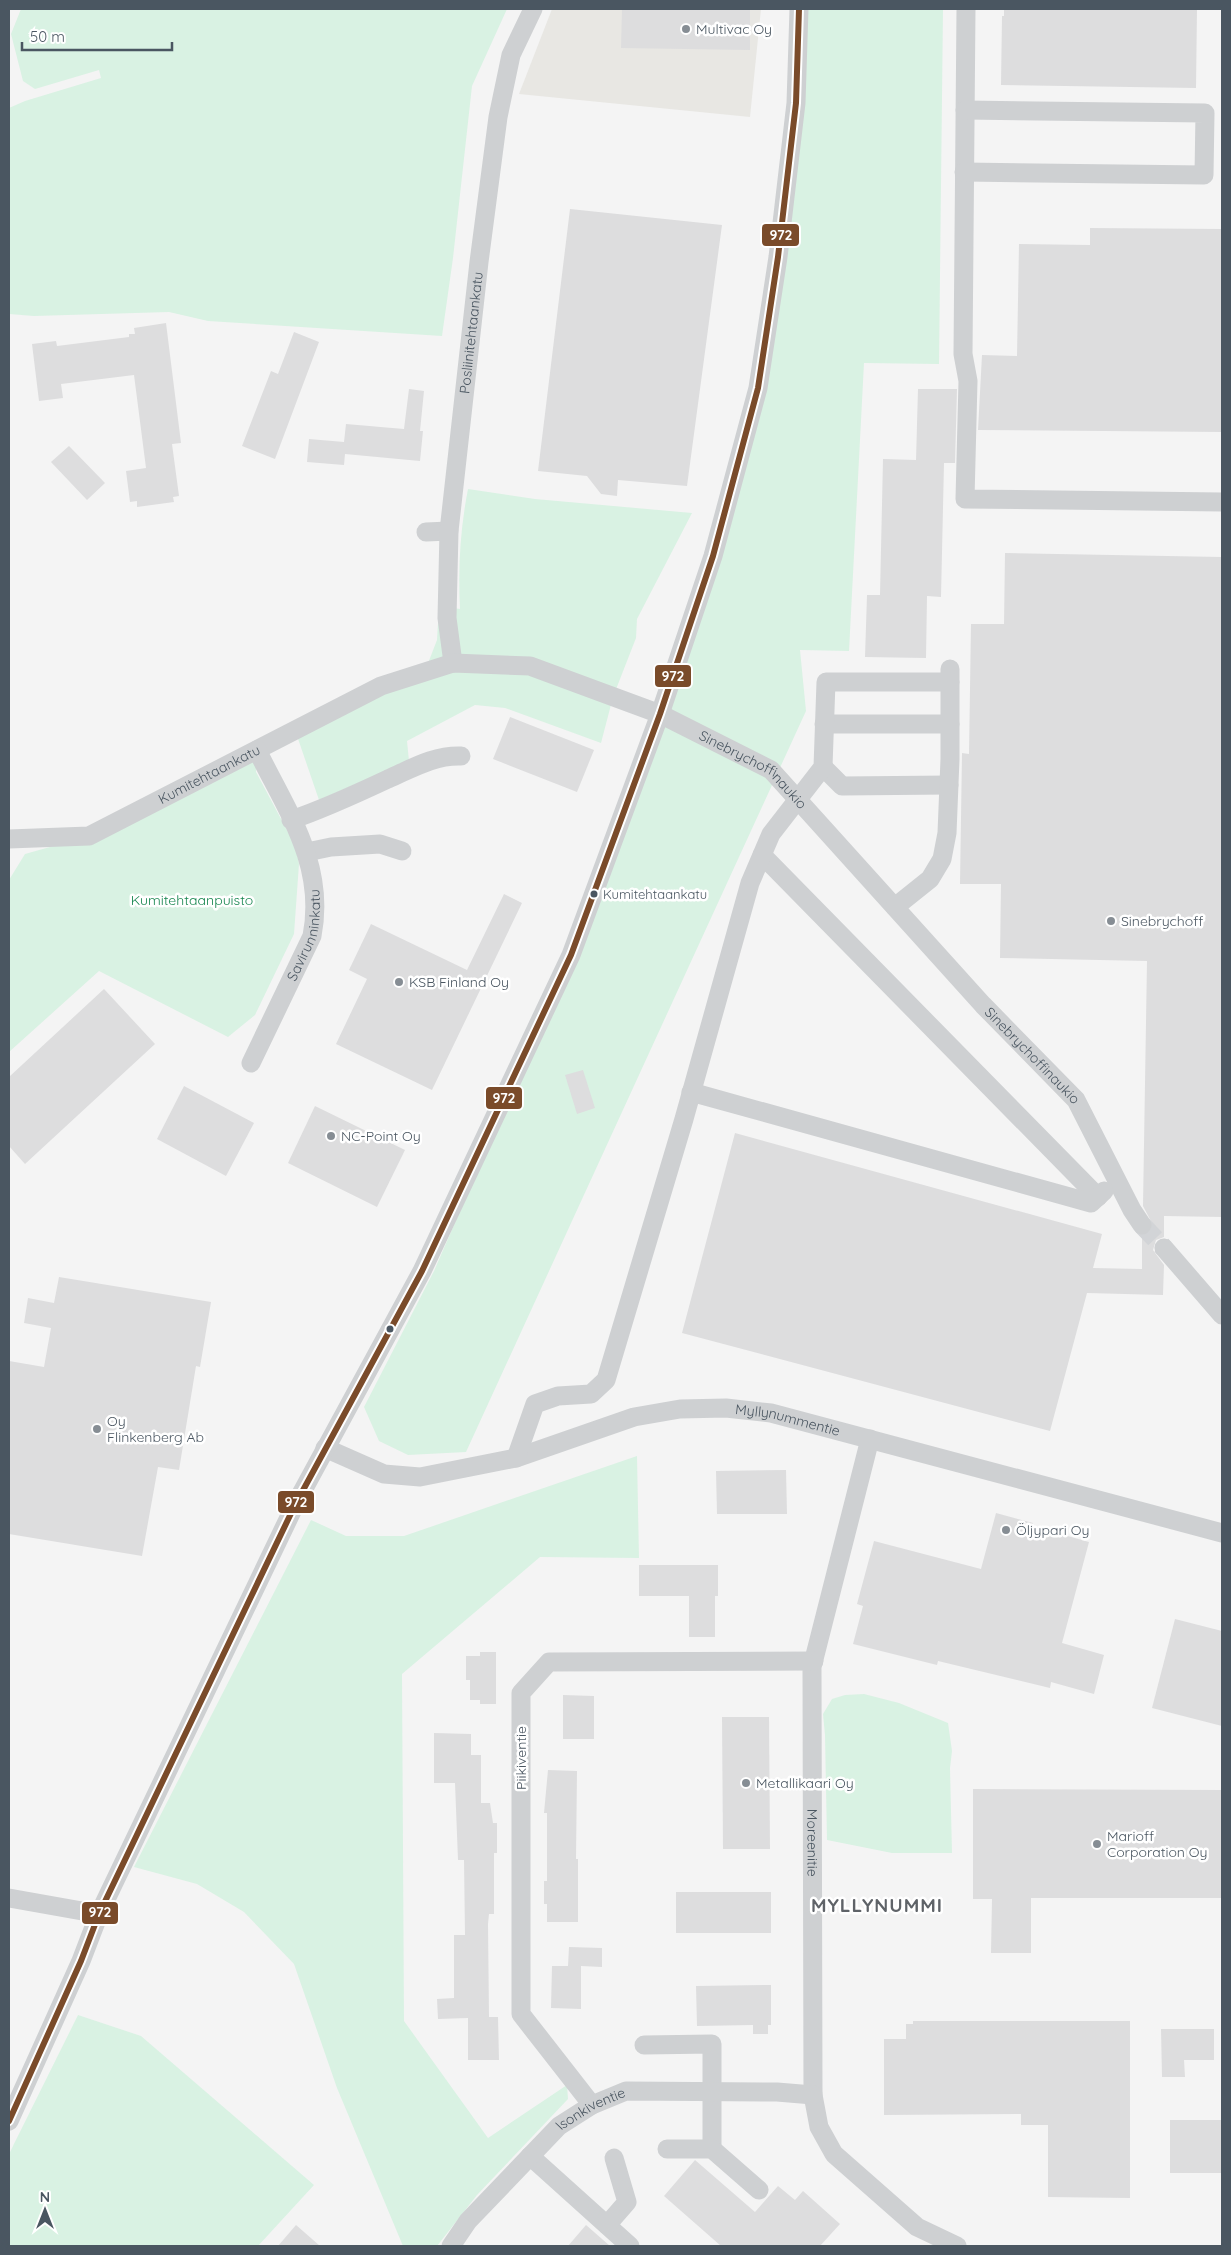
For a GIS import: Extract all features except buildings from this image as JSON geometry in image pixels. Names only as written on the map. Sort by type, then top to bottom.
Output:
[{"type":"street","name":"Posliinitehtaankatu","points":[[453,663],[447,618],[449,531],[479,262],[498,117],[511,55],[533,9]]},
{"type":"street","points":[[9,2121],[81,1962],[99,1914],[295,1504],[422,1271],[571,955],[660,714],[713,556],[758,388],[778,257],[796,103],[799,9]]},
{"type":"street","points":[[966,9],[963,354],[968,381],[965,500],[1222,502]]},
{"type":"street","points":[[964,172],[1204,175],[1205,113],[965,110]]},
{"type":"street","points":[[426,532],[449,531]]},
{"type":"street","name":"Kumitehtaankatu","points":[[9,839],[90,836],[381,686],[453,663],[530,666],[660,714]]},
{"type":"street","points":[[516,1458],[535,1404],[558,1396],[591,1394],[606,1380],[750,883],[771,834],[797,799],[814,782],[823,767],[826,682],[950,675],[949,785],[946,833],[942,859],[930,879],[895,906]]},
{"type":"street","name":"Sinebrychoffinaukio","points":[[660,714],[771,770],[983,1005],[1076,1100],[1117,1181],[1142,1225]]},
{"type":"street","points":[[824,724],[950,724]]},
{"type":"street","name":"Savirunninkatu","points":[[251,1063],[312,936],[316,914],[314,875],[307,852],[257,750]]},
{"type":"street","points":[[291,820],[322,809],[428,761],[447,755],[460,756]]},
{"type":"street","points":[[823,767],[842,786],[949,785]]},
{"type":"street","points":[[307,852],[331,847],[380,844],[402,851]]},
{"type":"street","points":[[762,855],[1098,1197]]},
{"type":"street","points":[[691,1092],[1091,1203],[1117,1181]]},
{"type":"street","points":[[1164,1248],[1222,1315]]},
{"type":"street","name":"Myllynummentie","points":[[325,1448],[384,1474],[420,1477],[516,1458],[634,1417],[680,1409],[726,1408],[771,1413],[1222,1533]]},
{"type":"street","name":"Moreenitie","points":[[870,1439],[814,1661],[811,1962],[813,2095],[818,2127],[834,2154],[917,2227],[958,2246]]},
{"type":"street","name":"Piikiventie","points":[[592,2105],[521,2014],[521,1693],[549,1662],[814,1661]]},
{"type":"street","points":[[9,1898],[99,1914]]},
{"type":"street","points":[[644,2045],[712,2044],[712,2149]]},
{"type":"street","name":"Isonkiventie","points":[[451,2246],[468,2221],[559,2126],[592,2105],[626,2091],[777,2092],[813,2095]]},
{"type":"street","points":[[667,2149],[712,2149],[759,2190]]},
{"type":"street","points":[[530,2156],[630,2246]]},
{"type":"street","points":[[607,2225],[627,2202],[614,2158]]},
{"type":"shaded area","points":[[552,9],[761,9],[750,117],[519,94]]},
{"type":"green space","points":[[21,9],[507,9],[472,86],[453,258],[442,336],[208,321],[169,312],[34,316],[9,314],[9,108],[25,101],[101,78],[99,70],[35,89],[23,81],[11,34]]},
{"type":"green space","points":[[799,9],[943,9],[939,364],[864,363],[849,651],[800,650],[806,711],[466,1452],[408,1455],[379,1441],[364,1407],[434,1271],[571,955],[626,804],[758,388]]},
{"type":"green space","points":[[468,489],[535,499],[692,513],[637,619],[636,638],[613,697],[601,743],[505,708],[475,705],[407,741],[409,761],[319,800],[295,730],[425,671],[437,640],[439,606],[460,609],[460,549]]},
{"type":"green space","name":"Kumitehtaanpuisto","points":[[257,750],[256,772],[296,847],[299,864],[294,934],[255,1015],[228,1037],[99,971],[9,1052],[9,880],[25,854],[89,836]]},
{"type":"green space","points":[[637,1456],[639,1558],[540,1557],[402,1674],[404,2021],[488,2138],[567,2085],[568,2099],[477,2195],[437,2246],[403,2246],[337,2088],[294,1964],[244,1912],[197,1884],[134,1867],[311,1520],[346,1536],[404,1536]]},
{"type":"green space","points":[[864,1694],[899,1703],[948,1723],[952,1751],[950,1768],[952,1853],[892,1853],[827,1840],[823,1714],[832,1699],[845,1695]]},
{"type":"green space","points":[[78,2015],[141,2036],[314,2185],[258,2246],[9,2246],[9,2154]]},
{"type":"tunnel","points":[[1142,1225],[1164,1248]]},
{"type":"transit line","name":"972","points":[[9,2121],[81,1961],[99,1914],[295,1505],[422,1271],[571,955],[660,714],[713,556],[758,388],[778,257],[796,103],[799,9]]},
{"type":"place","name":"Multivac Oy","points":[[686,29]]},
{"type":"place","name":"Kumitehtaankatu","points":[[594,894]]},
{"type":"place","name":"Sinebrychoff","points":[[1111,921]]},
{"type":"place","name":"KSB Finland Oy","points":[[399,982]]},
{"type":"place","name":"NC-Point Oy","points":[[331,1136]]},
{"type":"place","name":"Oy Flinkenberg Ab","points":[[97,1429]]},
{"type":"place","name":"Öljypari Oy","points":[[1006,1530]]},
{"type":"place","name":"Metallikaari Oy","points":[[746,1783]]},
{"type":"place","name":"Marioff Corporation Oy","points":[[1097,1844]]},
{"type":"district","name":"MYLLYNUMMI","points":[[877,1905]]}]
